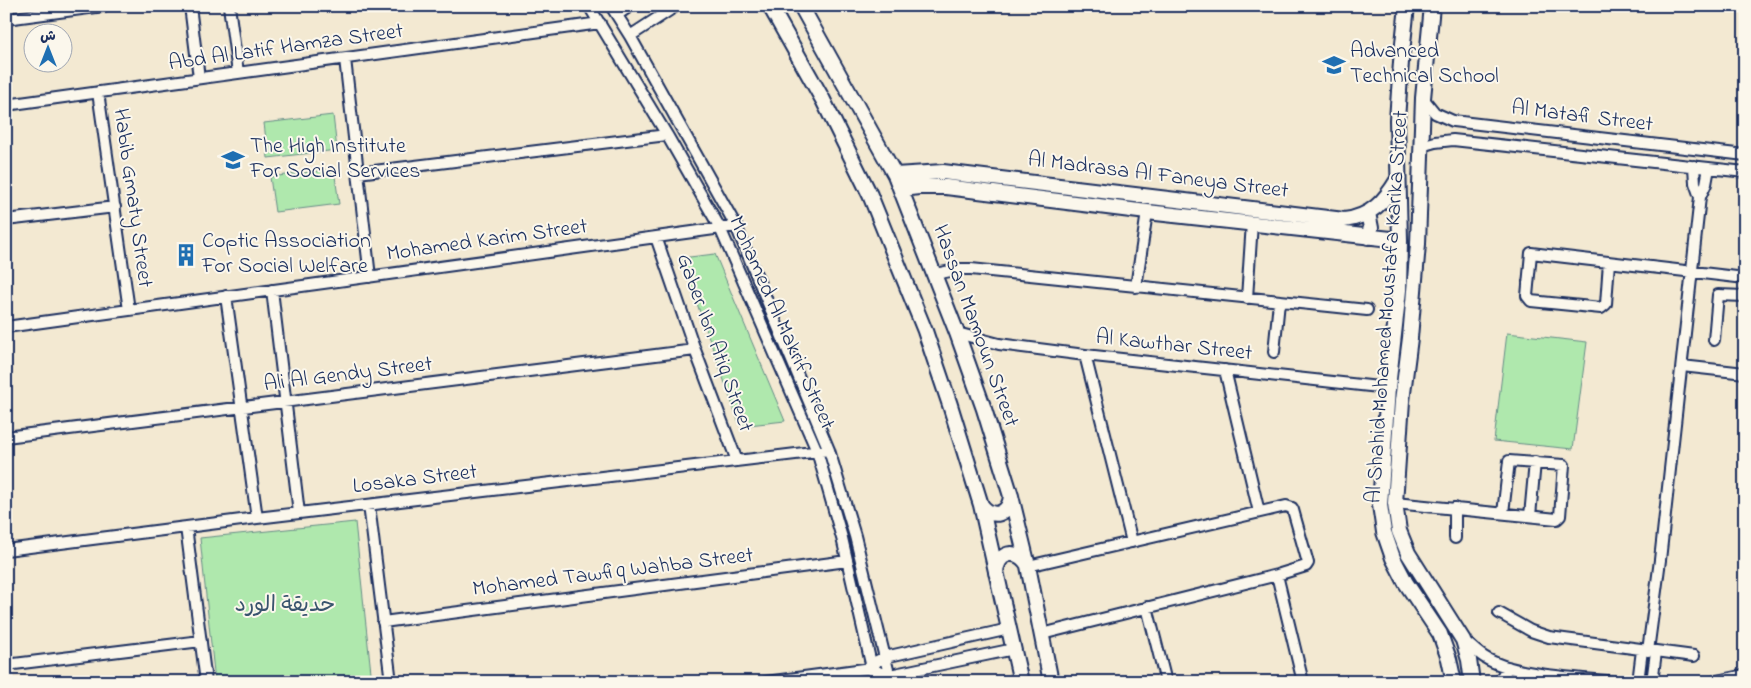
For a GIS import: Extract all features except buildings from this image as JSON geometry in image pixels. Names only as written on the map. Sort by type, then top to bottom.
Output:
[{"type":"main road","points":[[770,6],[823,100],[870,195],[925,331],[981,505],[1021,682]]},
{"type":"main road","name":"Hassan Mamoun Street","points":[[801,6],[895,175],[957,332],[984,409],[1011,496],[1028,566],[1051,682]]},
{"type":"main road","name":"Al Shahid Mohamed Moustafa Karika Street","points":[[1407,6],[1398,91],[1399,290],[1388,388],[1380,492],[1384,532],[1399,571],[1440,634],[1449,659],[1454,682]]},
{"type":"main road","name":"Al Shahid Mohamed Moustafa Karika Street","points":[[1432,6],[1423,98],[1417,253],[1410,338],[1402,401],[1395,503],[1399,531],[1406,549],[1463,640],[1469,660],[1472,682]]},
{"type":"main road","name":"Al Madrasa Al Faneya Street","points":[[895,175],[943,172],[1344,220],[1368,213],[1384,201],[1398,178]]},
{"type":"main road","name":"Al Madrasa Al Faneya Street","points":[[901,189],[946,187],[1400,240]]},
{"type":"main road","points":[[1368,213],[1371,228],[1368,237]]},
{"type":"main road","points":[[981,505],[985,511],[992,514],[1000,514],[1010,504],[1011,496]]},
{"type":"main road","points":[[996,573],[997,565],[1001,558],[1009,554],[1017,554],[1024,558],[1028,566]]},
{"type":"street","points":[[6,19],[104,6]]},
{"type":"street","points":[[190,6],[199,78]]},
{"type":"street","points":[[229,6],[238,73]]},
{"type":"street","name":"Mohamed Al Makrif Street","points":[[589,6],[667,134],[720,228],[817,451],[847,562],[874,682]]},
{"type":"street","points":[[614,10],[630,6]]},
{"type":"street","points":[[630,36],[676,6]]},
{"type":"street","name":"Mohamed Al Makrif Street","points":[[614,10],[736,226],[829,450],[854,536],[891,678]]},
{"type":"street","name":"Abd Al Latif Hamza Street","points":[[6,105],[600,24]]},
{"type":"street","points":[[346,58],[370,277]]},
{"type":"street","name":"Habib Gmaty Street","points":[[98,92],[129,310]]},
{"type":"street","name":"Al Matafi Street","points":[[1423,98],[1430,109],[1441,117],[1453,121],[1745,155]]},
{"type":"street","points":[[1463,142],[1459,137],[1458,130],[1464,122]]},
{"type":"street","points":[[358,173],[667,134]]},
{"type":"street","name":"Al Matafi Street","points":[[1421,146],[1444,141],[1463,142],[1745,172]]},
{"type":"street","points":[[1694,166],[1695,183],[1700,197]]},
{"type":"street","points":[[1652,682],[1649,651],[1700,197],[1706,184],[1709,168]]},
{"type":"street","points":[[6,220],[114,207]]},
{"type":"street","points":[[1136,287],[1148,212]]},
{"type":"street","points":[[1247,298],[1252,223]]},
{"type":"street","name":"Mohamed Karim Street","points":[[6,327],[736,226]]},
{"type":"street","name":"Gaber Ibn Atiq Street","points":[[656,237],[695,350],[737,461]]},
{"type":"street","points":[[1609,262],[1606,304],[1604,307],[1531,301],[1527,296],[1531,253],[1609,262],[1692,272],[1745,278]]},
{"type":"street","points":[[935,274],[966,268],[1367,310]]},
{"type":"street","points":[[272,290],[299,513]]},
{"type":"street","points":[[1714,340],[1718,295],[1745,296]]},
{"type":"street","points":[[226,296],[257,518]]},
{"type":"street","points":[[1274,352],[1279,302]]},
{"type":"street","name":"Al Kawthar Street","points":[[957,332],[1000,344],[1388,388]]},
{"type":"street","name":"Ali Al Gendy Street","points":[[6,437],[695,350]]},
{"type":"street","points":[[1085,355],[1132,542]]},
{"type":"street","points":[[1682,366],[1745,373]]},
{"type":"street","points":[[1225,370],[1259,512]]},
{"type":"street","name":"Losaka Street","points":[[6,550],[829,450]]},
{"type":"street","points":[[1395,503],[1530,516],[1559,518],[1564,465],[1510,460],[1508,462],[1503,513]]},
{"type":"street","points":[[1530,516],[1535,462]]},
{"type":"street","points":[[369,505],[391,682]]},
{"type":"street","points":[[1028,566],[1286,506],[1293,510],[1308,565],[1042,634]]},
{"type":"street","points":[[1454,538],[1456,508]]},
{"type":"street","points":[[186,527],[206,682]]},
{"type":"street","name":"Mohamed Tawfiq Wahba Street","points":[[383,622],[847,562]]},
{"type":"street","points":[[1277,574],[1303,682]]},
{"type":"street","points":[[1147,607],[1166,682]]},
{"type":"street","points":[[1498,613],[1514,623],[1549,637],[1694,656]]},
{"type":"street","points":[[766,682],[800,680],[872,668],[877,661],[886,657],[1010,629]]},
{"type":"street","points":[[1463,640],[1485,657],[1508,667],[1528,672],[1616,682]]},
{"type":"street","points":[[6,665],[201,641]]},
{"type":"street","points":[[872,668],[878,673],[891,678],[1014,650]]},
{"type":"street","points":[[1638,682],[1649,651]]},
{"type":"street","points":[[1501,682],[1508,667]]},
{"type":"street","points":[[1712,682],[1745,675]]},
{"type":"green space","points":[[333,115],[337,150],[268,158],[264,123]]},
{"type":"green space","points":[[334,169],[339,204],[275,212],[270,177]]},
{"type":"green space","points":[[715,254],[785,421],[740,426],[681,258]]},
{"type":"green space","points":[[1507,333],[1587,342],[1573,449],[1494,441]]},
{"type":"green space","name":"حديقة الورد","points":[[355,522],[372,682],[215,682],[200,538]]},
{"type":"place","name":"Advanced Technical School","points":[[1334,65]]},
{"type":"place","name":"The High Institute For Social Services","points":[[233,160]]},
{"type":"place","name":"Coptic Association For Social Welfare","points":[[186,255]]}]
